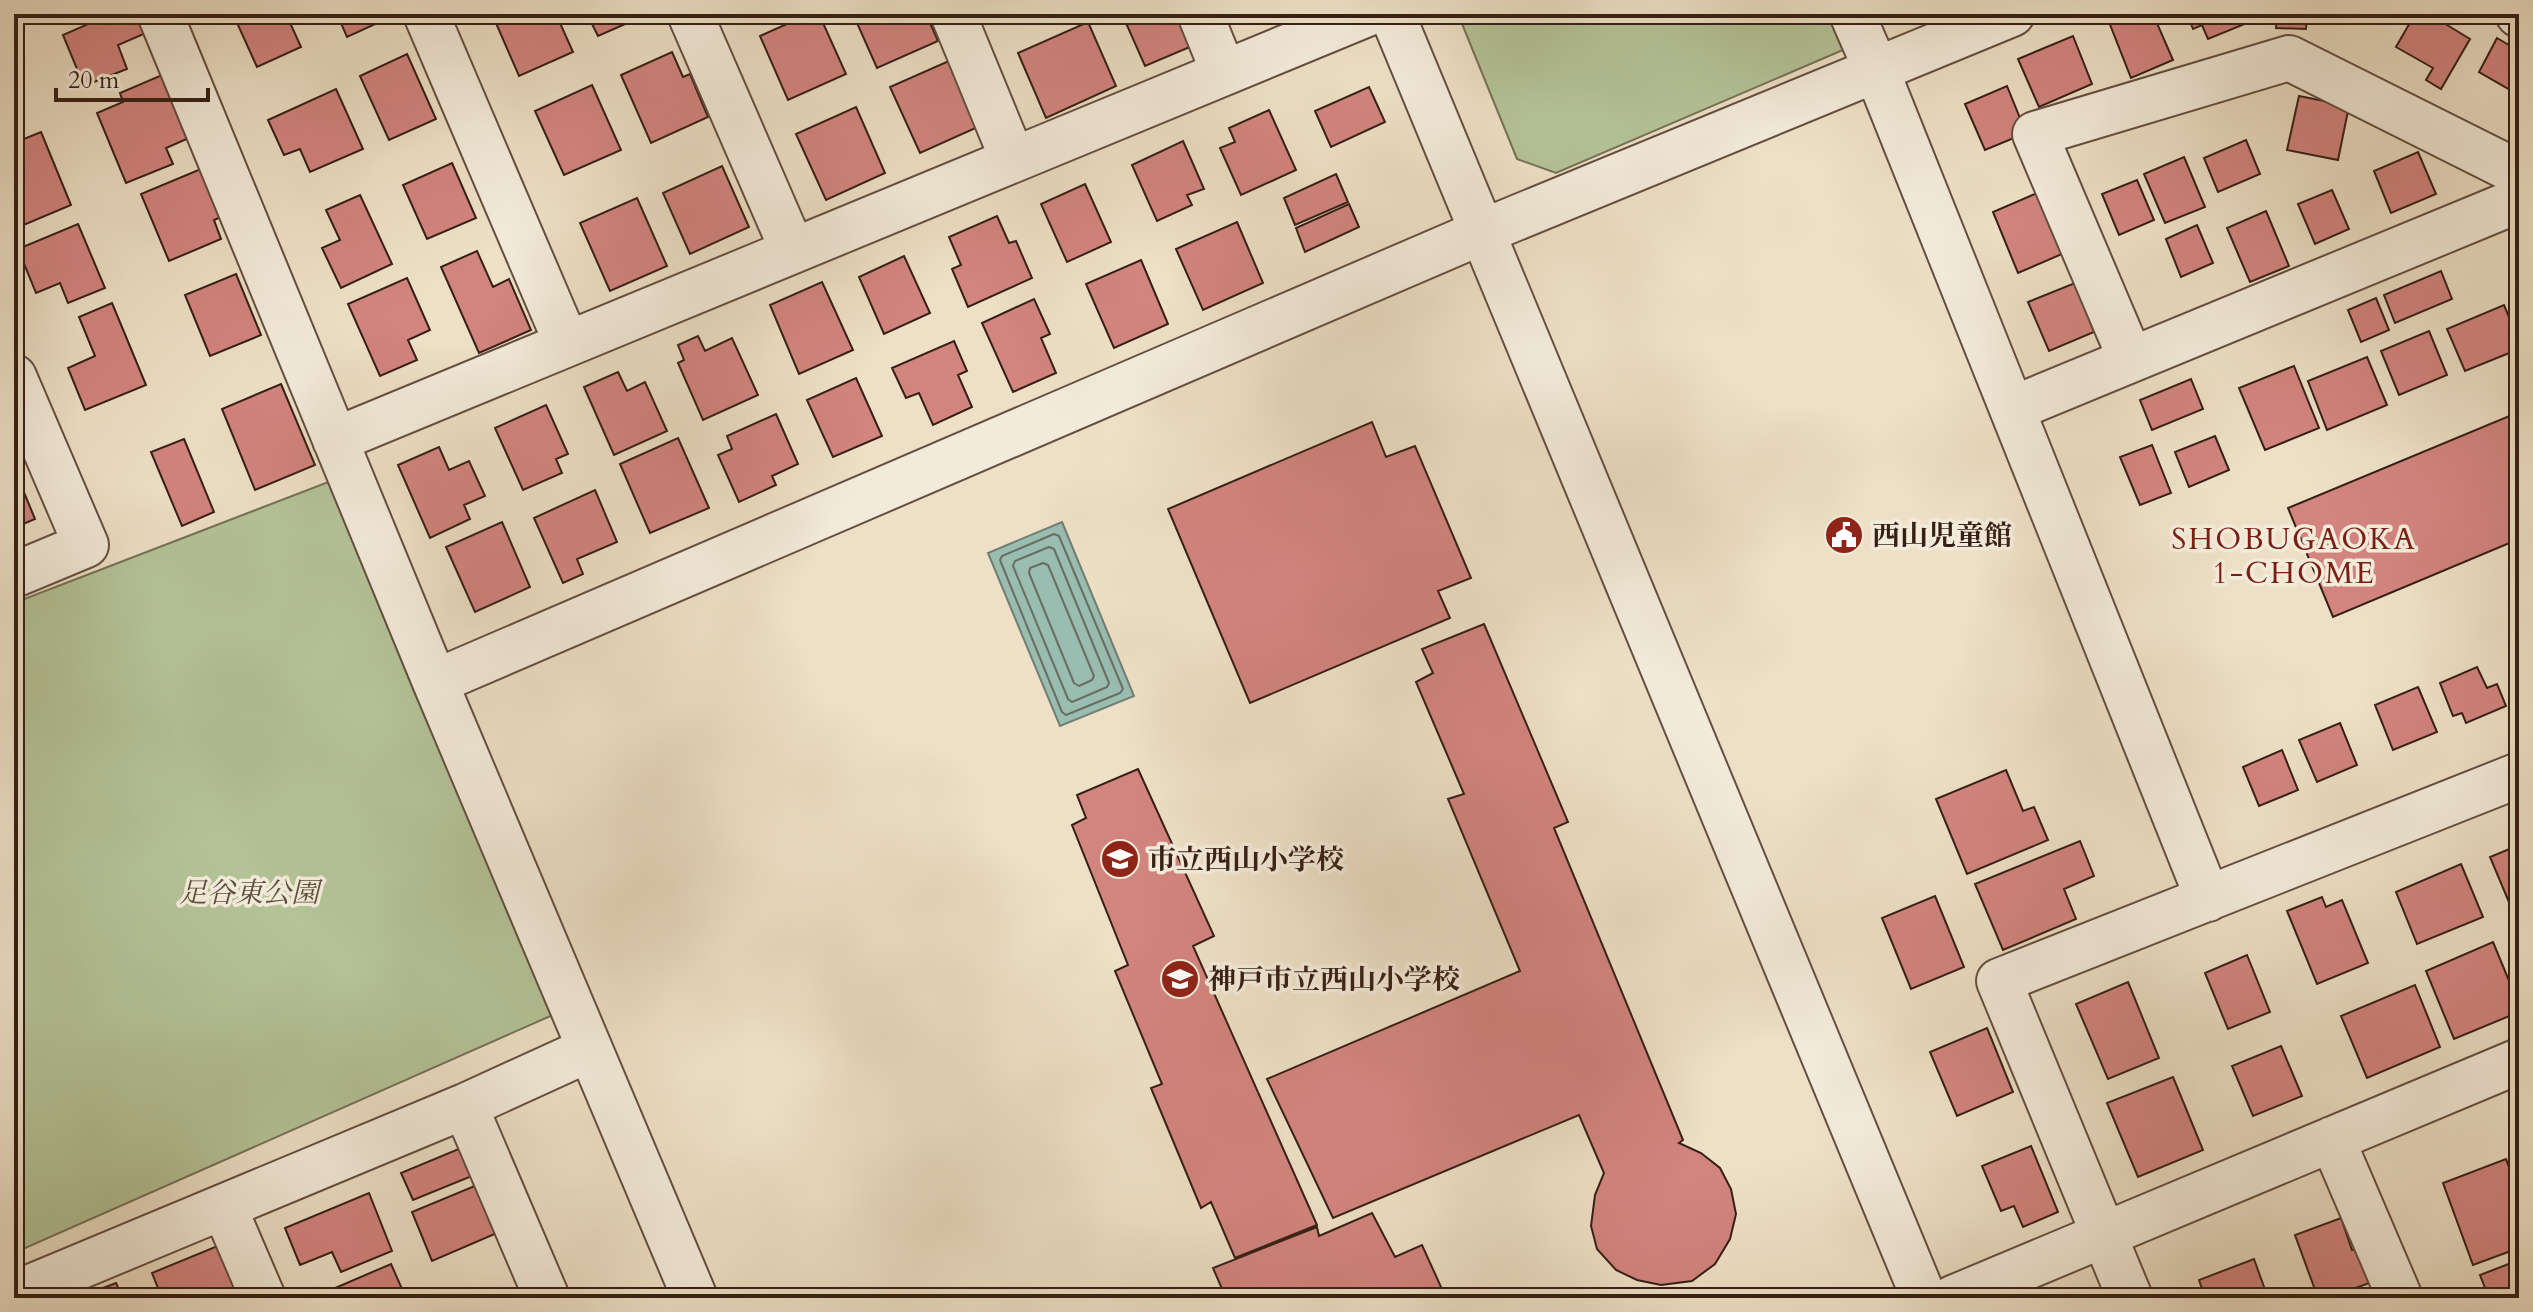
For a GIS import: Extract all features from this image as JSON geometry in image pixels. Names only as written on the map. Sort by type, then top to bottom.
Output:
[{"type":"street","points":[[160,14],[435,682],[695,1298]]},
{"type":"street","points":[[426,14],[567,344]]},
{"type":"street","points":[[690,14],[793,251]]},
{"type":"street","points":[[953,14],[1013,160]]},
{"type":"street","points":[[1200,14],[1224,73]]},
{"type":"street","points":[[335,440],[1367,14]]},
{"type":"street","points":[[1392,14],[1924,1298]]},
{"type":"street","points":[[1852,14],[2208,899]]},
{"type":"street","points":[[435,682],[1482,232],[2012,14]]},
{"type":"street","points":[[2131,360],[2035,134],[2289,58],[2519,173]]},
{"type":"street","points":[[2012,409],[2519,200]]},
{"type":"street","points":[[14,377],[86,545],[14,575]]},
{"type":"street","points":[[2130,1298],[1999,981],[2519,775]]},
{"type":"street","points":[[14,1294],[465,1106],[590,1049]]},
{"type":"street","points":[[1953,1298],[2519,1061]]},
{"type":"street","points":[[465,1106],[547,1298]]},
{"type":"street","points":[[2332,1139],[2400,1298]]},
{"type":"street","points":[[224,1207],[263,1298]]},
{"type":"green space","points":[[1458,14],[1828,14],[1843,50],[1556,173],[1517,159]]},
{"type":"green space","name":"足谷東公園","points":[[331,481],[555,1014],[14,1253],[14,603]]},
{"type":"water","points":[[1062,522],[1134,696],[1060,726],[988,553]]},
{"type":"building","points":[[81,14],[138,14],[146,33],[118,45],[127,69],[84,86],[63,35],[86,25]]},
{"type":"building","points":[[233,14],[291,14],[287,16],[301,47],[257,67]]},
{"type":"building","points":[[337,14],[397,14],[347,37]]},
{"type":"building","points":[[492,14],[556,14],[573,52],[519,76]]},
{"type":"building","points":[[587,14],[648,14],[598,36]]},
{"type":"building","points":[[809,14],[819,14],[846,74],[788,100],[760,36]]},
{"type":"building","points":[[853,14],[926,14],[938,41],[877,68]]},
{"type":"building","points":[[1122,14],[1184,14],[1197,44],[1145,66]]},
{"type":"building","points":[[2128,14],[2153,14],[2173,60],[2131,78],[2109,22]]},
{"type":"building","points":[[2187,14],[2249,14],[2252,21],[2208,39],[2202,25],[2193,29]]},
{"type":"building","points":[[2277,14],[2307,14],[2306,29],[2276,28]]},
{"type":"building","points":[[2415,14],[2443,14],[2439,20],[2470,39],[2441,89],[2426,80],[2433,68],[2396,47]]},
{"type":"building","points":[[1088,22],[1116,86],[1046,118],[1018,53]]},
{"type":"building","points":[[2073,36],[2092,84],[2039,107],[2018,59]]},
{"type":"building","points":[[2497,38],[2519,51],[2519,95],[2479,72]]},
{"type":"building","points":[[672,52],[683,77],[690,74],[708,117],[651,143],[621,75]]},
{"type":"building","points":[[407,54],[436,119],[389,140],[360,76]]},
{"type":"building","points":[[951,60],[980,126],[920,153],[890,87]]},
{"type":"building","points":[[162,75],[189,138],[166,148],[173,164],[126,183],[97,113],[123,102],[120,93]]},
{"type":"building","points":[[592,85],[621,150],[564,175],[535,111]]},
{"type":"building","points":[[2007,86],[2026,133],[1985,150],[1965,104]]},
{"type":"building","points":[[1369,87],[1385,122],[1331,147],[1315,111]]},
{"type":"building","points":[[336,89],[363,149],[310,172],[300,149],[284,155],[268,120]]},
{"type":"building","points":[[2299,96],[2349,106],[2338,160],[2287,150]]},
{"type":"building","points":[[856,107],[885,173],[826,200],[796,134]]},
{"type":"building","points":[[1269,110],[1296,170],[1241,195],[1220,148],[1235,142],[1229,128]]},
{"type":"building","points":[[41,132],[71,205],[14,229],[14,143]]},
{"type":"building","points":[[2246,140],[2260,174],[2218,192],[2204,158]]},
{"type":"building","points":[[1183,141],[1204,189],[1187,195],[1192,205],[1157,221],[1132,165]]},
{"type":"building","points":[[2418,152],[2436,194],[2391,213],[2374,171]]},
{"type":"building","points":[[2184,157],[2205,207],[2165,223],[2144,174]]},
{"type":"building","points":[[452,163],[476,218],[427,239],[403,185]]},
{"type":"building","points":[[208,166],[228,214],[214,220],[221,239],[169,261],[141,194]]},
{"type":"building","points":[[722,166],[749,227],[690,254],[663,193]]},
{"type":"building","points":[[1336,174],[1348,202],[1295,225],[1284,198]]},
{"type":"building","points":[[2137,180],[2154,220],[2119,235],[2102,194]]},
{"type":"building","points":[[1085,184],[1111,242],[1067,262],[1041,204]]},
{"type":"building","points":[[2332,190],[2349,229],[2315,244],[2298,204]]},
{"type":"building","points":[[2037,193],[2062,254],[2018,273],[1993,212]]},
{"type":"building","points":[[360,195],[392,264],[341,288],[322,248],[340,240],[326,210]]},
{"type":"building","points":[[637,198],[667,266],[610,291],[580,223]]},
{"type":"building","points":[[1349,204],[1359,227],[1305,252],[1296,228]]},
{"type":"building","points":[[2266,211],[2289,266],[2250,282],[2227,228]]},
{"type":"building","points":[[997,216],[1009,243],[1016,241],[1032,278],[968,307],[952,269],[961,265],[949,237]]},
{"type":"building","points":[[1237,222],[1263,283],[1203,310],[1176,249]]},
{"type":"building","points":[[78,224],[105,288],[68,303],[60,283],[36,293],[18,249]]},
{"type":"building","points":[[2197,225],[2213,263],[2181,277],[2166,239]]},
{"type":"building","points":[[477,251],[493,287],[509,279],[531,330],[479,353],[441,267]]},
{"type":"building","points":[[904,256],[930,313],[884,334],[859,277]]},
{"type":"building","points":[[1141,260],[1168,324],[1114,348],[1086,284]]},
{"type":"building","points":[[2441,271],[2452,299],[2395,323],[2384,295]]},
{"type":"building","points":[[236,274],[261,335],[210,356],[185,295]]},
{"type":"building","points":[[407,278],[430,330],[408,340],[417,360],[380,376],[348,304]]},
{"type":"building","points":[[822,282],[853,350],[799,374],[770,305]]},
{"type":"building","points":[[2075,283],[2094,332],[2049,351],[2028,302]]},
{"type":"building","points":[[2376,298],[2389,330],[2361,342],[2348,310]]},
{"type":"building","points":[[1034,299],[1050,334],[1041,338],[1056,373],[1013,392],[982,323]]},
{"type":"building","points":[[112,303],[146,385],[85,410],[68,368],[95,356],[79,317]]},
{"type":"building","points":[[2504,305],[2519,341],[2519,349],[2465,371],[2447,329]]},
{"type":"building","points":[[2429,331],[2447,375],[2399,395],[2381,351]]},
{"type":"building","points":[[698,336],[705,351],[732,338],[758,395],[703,420],[678,363],[684,360],[678,345]]},
{"type":"building","points":[[954,341],[967,371],[958,375],[972,407],[933,425],[919,393],[906,398],[892,368]]},
{"type":"building","points":[[2367,357],[2387,405],[2327,430],[2308,381]]},
{"type":"building","points":[[2294,366],[2319,428],[2265,450],[2239,388]]},
{"type":"building","points":[[618,372],[627,391],[645,382],[667,431],[614,455],[584,387]]},
{"type":"building","points":[[856,378],[882,436],[833,457],[807,400]]},
{"type":"building","points":[[2191,379],[2203,409],[2152,430],[2140,400]]},
{"type":"building","points":[[281,384],[315,465],[255,490],[222,409]]},
{"type":"building","points":[[546,405],[568,454],[556,459],[562,473],[523,490],[495,428]]},
{"type":"building","points":[[2519,412],[2519,539],[2333,617],[2288,508]]},
{"type":"building","points":[[776,414],[798,464],[772,476],[776,485],[739,502],[718,455],[732,449],[727,436]]},
{"type":"building","points":[[1372,422],[1386,457],[1415,446],[1471,578],[1438,591],[1450,618],[1250,703],[1168,509]]},
{"type":"building","points":[[2215,436],[2229,470],[2189,487],[2175,452]]},
{"type":"building","points":[[678,438],[709,508],[650,533],[620,464]]},
{"type":"building","points":[[184,439],[214,512],[182,526],[151,452]]},
{"type":"building","points":[[2152,445],[2171,493],[2140,505],[2120,457]]},
{"type":"building","points":[[439,447],[449,470],[469,461],[485,496],[464,505],[470,519],[430,538],[398,465]]},
{"type":"building","points":[[14,468],[35,519],[14,528]]},
{"type":"building","points":[[595,490],[617,542],[577,559],[583,574],[563,583],[534,518]]},
{"type":"building","points":[[502,522],[530,587],[475,612],[446,547]]},
{"type":"building","points":[[1484,624],[1568,822],[1554,828],[1683,1140],[1679,1143],[1701,1153],[1720,1168],[1731,1189],[1736,1214],[1730,1239],[1715,1264],[1692,1281],[1661,1285],[1637,1280],[1616,1270],[1597,1249],[1591,1226],[1595,1195],[1604,1173],[1579,1115],[1333,1218],[1267,1079],[1520,971],[1448,799],[1464,794],[1416,682],[1433,673],[1422,649]]},
{"type":"building","points":[[2477,667],[2487,688],[2497,684],[2506,706],[2466,723],[2462,713],[2453,716],[2440,683]]},
{"type":"building","points":[[2418,687],[2437,732],[2393,750],[2375,705]]},
{"type":"building","points":[[2340,723],[2357,765],[2317,782],[2299,740]]},
{"type":"building","points":[[2282,750],[2298,790],[2259,806],[2243,767]]},
{"type":"building","points":[[1138,769],[1214,936],[1193,946],[1317,1225],[1235,1258],[1211,1202],[1201,1208],[1151,1088],[1162,1084],[1115,971],[1128,965],[1072,825],[1086,818],[1077,795]]},
{"type":"building","points":[[2006,770],[2023,811],[2034,807],[2048,840],[1967,874],[1936,799]]},
{"type":"building","points":[[2080,841],[2094,876],[2064,889],[2076,919],[2003,950],[1975,884]]},
{"type":"building","points":[[2519,845],[2519,904],[2511,907],[2490,857]]},
{"type":"building","points":[[2461,864],[2483,917],[2417,944],[2396,892]]},
{"type":"building","points":[[1935,896],[1964,967],[1911,989],[1882,918]]},
{"type":"building","points":[[2322,897],[2326,907],[2342,900],[2368,963],[2317,984],[2287,911]]},
{"type":"building","points":[[2493,942],[2519,1005],[2519,1012],[2454,1039],[2426,971]]},
{"type":"building","points":[[2247,955],[2270,1012],[2228,1029],[2205,973]]},
{"type":"building","points":[[2128,982],[2159,1058],[2108,1079],[2076,1004]]},
{"type":"building","points":[[2415,985],[2440,1047],[2367,1078],[2341,1016]]},
{"type":"building","points":[[1987,1028],[2013,1092],[1957,1116],[1930,1052]]},
{"type":"building","points":[[2281,1046],[2302,1096],[2253,1116],[2232,1066]]},
{"type":"building","points":[[2173,1077],[2203,1150],[2138,1177],[2107,1103]]},
{"type":"building","points":[[2031,1146],[2058,1212],[2023,1227],[2014,1206],[2001,1211],[1982,1166]]},
{"type":"building","points":[[461,1148],[472,1176],[413,1200],[401,1173]]},
{"type":"building","points":[[2506,1159],[2519,1194],[2519,1248],[2473,1265],[2443,1183]]},
{"type":"building","points":[[477,1185],[497,1233],[432,1261],[412,1212]]},
{"type":"building","points":[[369,1193],[392,1251],[341,1272],[332,1252],[300,1265],[285,1228]]},
{"type":"building","points":[[1372,1213],[1395,1257],[1422,1245],[1446,1298],[1226,1298],[1213,1268],[1317,1227],[1319,1236]]},
{"type":"building","points":[[2341,1218],[2352,1250],[2363,1246],[2375,1281],[2328,1298],[2318,1298],[2295,1235]]},
{"type":"building","points":[[220,1245],[241,1298],[162,1298],[152,1273]]},
{"type":"building","points":[[2254,1259],[2268,1298],[2205,1298],[2199,1280]]},
{"type":"building","points":[[2519,1260],[2519,1298],[2489,1298],[2480,1275]]},
{"type":"building","points":[[391,1264],[406,1298],[312,1298]]},
{"type":"building","points":[[116,1283],[123,1298],[81,1298],[103,1288]]},
{"type":"place","name":"西山児童館","points":[[1844,535]]},
{"type":"place","name":"市立西山小学校","points":[[1120,859]]},
{"type":"place","name":"神戸市立西山小学校","points":[[1180,979]]},
{"type":"district","name":"SHOBUGAOKA 1-CHOME","points":[[2294,556]]}]
